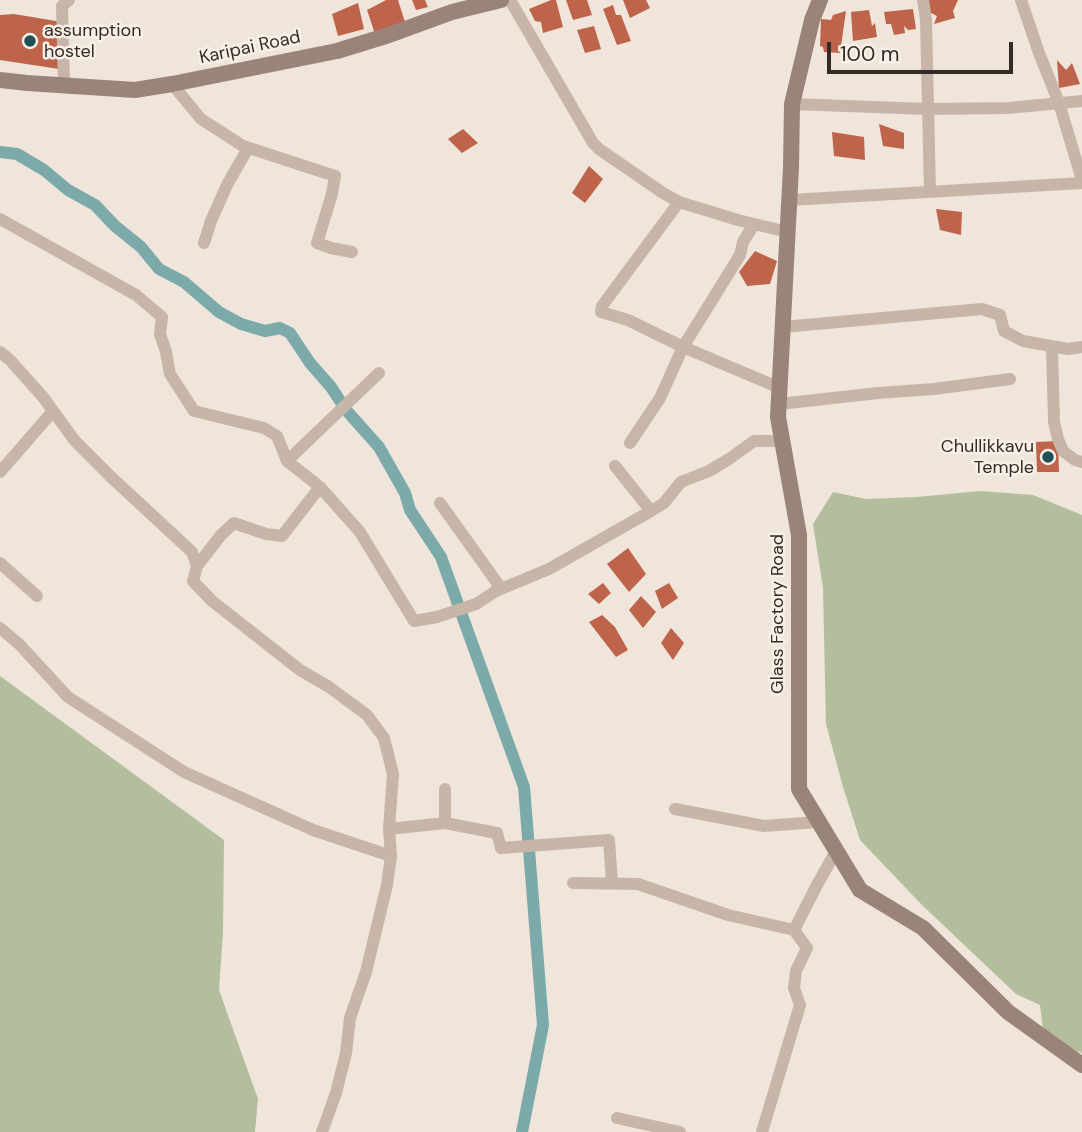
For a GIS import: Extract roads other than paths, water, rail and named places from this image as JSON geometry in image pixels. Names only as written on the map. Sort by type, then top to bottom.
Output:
[{"type":"main road","name":"Karipai Road","points":[[0,80],[135,90],[337,51],[452,12],[501,0]]},
{"type":"main road","name":"Glass Factory Road","points":[[820,0],[812,20],[792,104],[790,200],[778,417],[799,535],[799,789],[860,890],[923,928],[1007,1012],[1082,1065]]},
{"type":"street","points":[[64,86],[62,6],[69,0]]},
{"type":"street","points":[[510,0],[599,149],[663,194],[679,202],[788,232]]},
{"type":"street","points":[[923,0],[926,20],[930,192]]},
{"type":"street","points":[[790,200],[1082,181],[1059,103],[1021,0]]},
{"type":"street","points":[[172,84],[201,118],[248,148],[335,176],[317,243],[352,252]]},
{"type":"street","points":[[792,104],[928,109],[1008,107],[1082,101]]},
{"type":"street","points":[[204,243],[227,185],[248,148]]},
{"type":"street","points":[[679,202],[602,306],[601,312],[628,320],[779,396],[934,390],[1010,379]]},
{"type":"street","points":[[0,219],[136,295],[162,317],[160,334],[170,374],[194,411],[264,428],[277,436],[287,461],[320,487],[360,532],[414,621],[437,617],[476,604],[496,591],[549,569],[651,512],[664,503],[681,482],[709,471],[754,440],[782,441]]},
{"type":"street","points":[[630,443],[660,398],[683,347],[740,255],[743,242],[754,224]]},
{"type":"street","points":[[783,327],[982,309],[1000,315],[1004,331],[1023,341],[1068,349],[1082,347]]},
{"type":"street","points":[[1052,346],[1054,422],[1058,439],[1063,451],[1082,462]]},
{"type":"street","points":[[0,352],[43,397],[75,440],[192,552],[197,566]]},
{"type":"street","points":[[287,461],[379,373]]},
{"type":"street","points":[[0,472],[53,411]]},
{"type":"street","points":[[615,466],[651,512]]},
{"type":"street","points":[[320,487],[282,536],[266,534],[234,523],[197,566],[193,581],[212,601],[300,670],[367,715],[384,738],[393,774],[389,829],[391,856],[387,885],[366,972],[351,1018],[336,1093],[322,1132]]},
{"type":"street","points":[[440,503],[498,584],[496,591]]},
{"type":"street","points":[[0,563],[37,596]]},
{"type":"street","points":[[0,628],[19,644],[68,697],[184,772],[313,830],[391,856]]},
{"type":"street","points":[[445,789],[445,823]]},
{"type":"street","points":[[675,809],[764,826],[818,822]]},
{"type":"street","points":[[389,829],[445,823],[497,833],[501,848],[609,840],[612,883]]},
{"type":"street","points":[[794,930],[836,851]]},
{"type":"street","points":[[573,883],[638,884],[729,915],[794,930],[807,948],[796,971],[794,989],[800,1005],[762,1132]]},
{"type":"street","points":[[617,1118],[680,1132]]},
{"type":"waterway","points":[[0,152],[17,154],[44,170],[68,190],[95,205],[141,247],[159,269],[184,282],[219,312],[241,324],[265,331],[280,328],[290,333],[346,410],[379,447],[405,493],[410,510],[441,557],[524,787],[543,1025],[522,1132]]},
{"type":"place","name":"assumption hostel","points":[[30,41]]},
{"type":"place","name":"Chullikkavu Temple","points":[[1048,457]]}]
